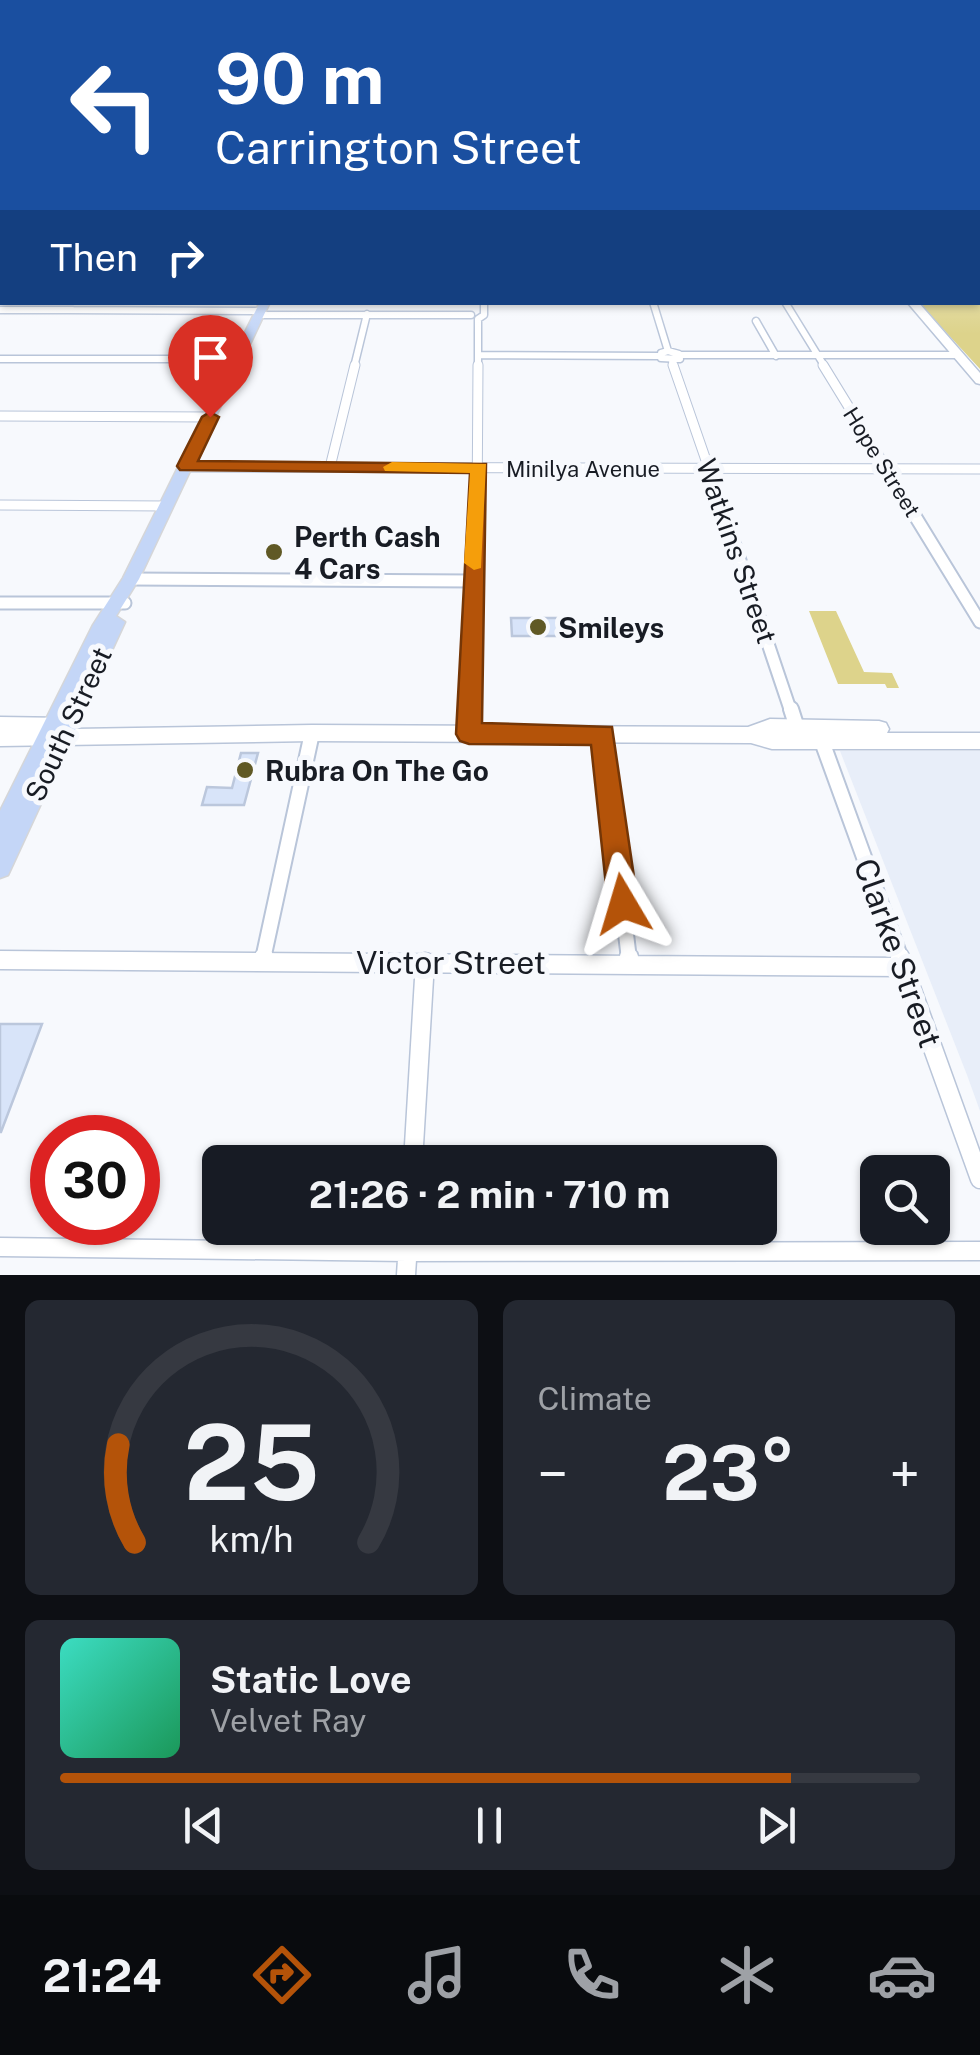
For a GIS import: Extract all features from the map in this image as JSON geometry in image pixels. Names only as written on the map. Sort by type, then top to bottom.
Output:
[{"type":"main road","points":[[915,305],[980,380]]},
{"type":"main road","name":"South Street","points":[[0,867],[57,732],[262,309]]},
{"type":"main road","points":[[0,726],[57,732],[751,734],[772,741],[809,734],[980,730]]},
{"type":"main road","points":[[0,738],[57,732]]},
{"type":"main road","name":"South Street","points":[[0,833],[57,732]]},
{"type":"main road","points":[[809,734],[980,741]]},
{"type":"street","points":[[469,734],[480,355],[473,305]]},
{"type":"street","points":[[0,310],[262,309],[475,317],[484,315],[484,305]]},
{"type":"street","name":"Watkins Street","points":[[654,305],[710,469],[809,734]]},
{"type":"street","name":"Hope Street","points":[[786,305],[980,622]]},
{"type":"street","points":[[330,467],[367,314]]},
{"type":"street","points":[[756,321],[776,356]]},
{"type":"street","points":[[480,355],[958,355]]},
{"type":"street","points":[[0,359],[238,359]]},
{"type":"street","points":[[0,416],[210,417]]},
{"type":"street","name":"Minilya Avenue","points":[[186,466],[980,469]]},
{"type":"street","points":[[0,505],[167,506]]},
{"type":"street","points":[[132,580],[473,580]]},
{"type":"street","points":[[0,604],[119,603]]},
{"type":"street","points":[[263,961],[312,733]]},
{"type":"street","points":[[602,734],[630,964]]},
{"type":"street","name":"Clarke Street","points":[[809,734],[902,967],[980,1179]]},
{"type":"street","name":"Victor Street","points":[[0,960],[902,967]]},
{"type":"street","points":[[414,1145],[425,962]]},
{"type":"street","points":[[406,1275],[408,1245]]},
{"type":"street","points":[[0,1248],[980,1251]]},
{"type":"shaded area","points":[[921,305],[980,305],[980,369]]},
{"type":"shaded area","points":[[809,611],[836,611],[864,672],[892,673],[899,688],[887,688],[885,684],[838,684]]},
{"type":"shaded area","points":[[840,751],[980,751],[980,1111],[967,1075]]},
{"type":"building","name":"Smileys","points":[[511,618],[563,618],[565,636],[512,636]]},
{"type":"building","name":"Rubra On The Go","points":[[241,753],[258,753],[244,805],[202,805],[207,787],[232,788]]},
{"type":"building","points":[[0,1024],[42,1024],[1,1132],[0,1132]]},
{"type":"slow traffic","points":[[392,467],[479,468],[474,563]]},
{"type":"place","name":"Perth Cash 4 Cars","points":[[274,552]]},
{"type":"place","name":"Smileys","points":[[538,627]]},
{"type":"place","name":"Rubra On The Go","points":[[245,770]]},
{"type":"route","points":[[210,417],[186,466],[479,468],[469,734],[602,734],[623,904]]}]
